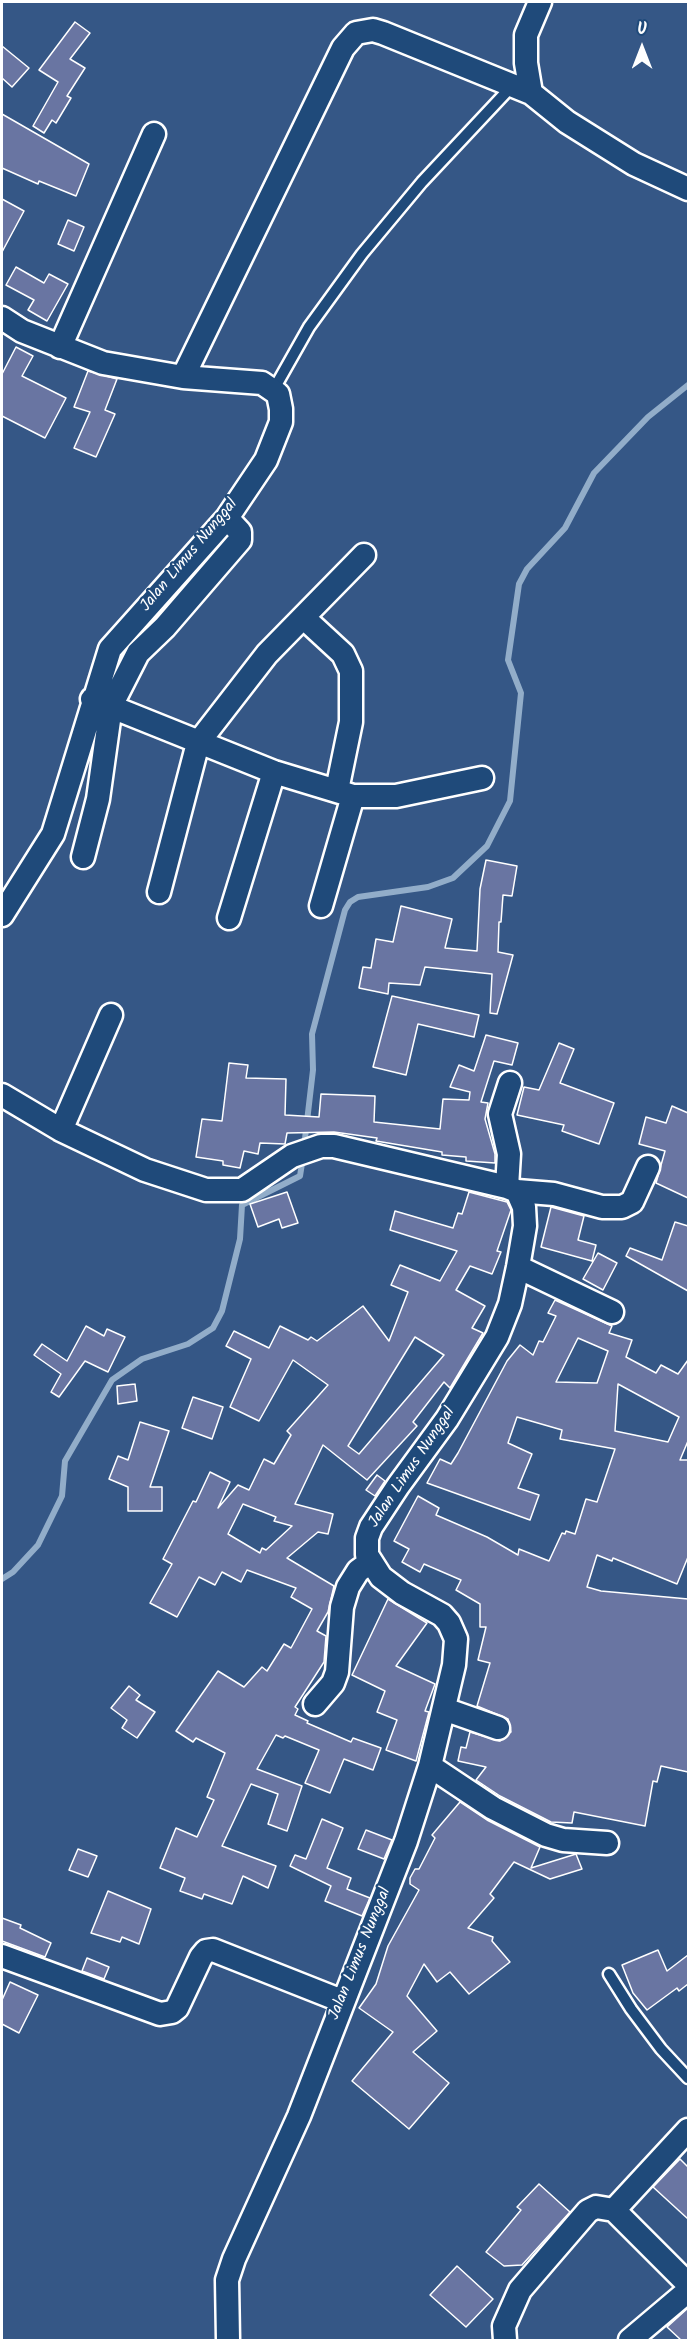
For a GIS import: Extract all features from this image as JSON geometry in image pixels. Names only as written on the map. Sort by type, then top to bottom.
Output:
[{"type":"street","points":[[522,89],[526,63],[526,35],[540,2]]},
{"type":"street","points":[[183,377],[349,39],[364,30],[383,33],[522,89],[567,122],[634,164],[688,189]]},
{"type":"street","points":[[60,347],[154,134]]},
{"type":"street","points":[[2,318],[22,331],[103,363],[183,377],[249,381],[274,389]]},
{"type":"street","name":"Jalan Limus Nunggal","points":[[2,915],[53,834],[102,702],[110,649],[227,518],[266,460],[280,422],[280,400],[274,389]]},
{"type":"street","points":[[159,892],[198,743],[247,678],[364,555]]},
{"type":"street","points":[[304,618],[343,654],[351,671],[351,722],[345,793],[321,906]]},
{"type":"street","points":[[83,856],[98,799],[102,702],[274,772],[345,793],[396,796],[482,777]]},
{"type":"street","points":[[229,918],[274,772]]},
{"type":"street","points":[[61,1130],[111,1015]]},
{"type":"street","name":"Jalan Limus Nunggal","points":[[228,2340],[227,2280],[234,2259],[299,2116],[406,1841],[430,1766],[444,1709],[456,1651],[453,1630],[442,1615],[402,1593],[381,1577],[369,1563],[366,1547],[371,1527],[447,1419],[491,1347],[510,1304],[525,1215],[512,1189],[509,1154],[500,1114],[510,1083]]},
{"type":"street","points":[[2,1095],[61,1130],[145,1170],[206,1190],[242,1190],[292,1156],[321,1146],[348,1148],[512,1189],[554,1194],[602,1207],[622,1207],[633,1202],[648,1167]]},
{"type":"street","points":[[518,1267],[612,1312]]},
{"type":"street","points":[[315,1704],[333,1683],[338,1672],[342,1607],[348,1587],[358,1571],[369,1563]]},
{"type":"street","points":[[444,1709],[498,1728]]},
{"type":"street","points":[[430,1766],[494,1808],[546,1834],[563,1840],[607,1842]]},
{"type":"street","points":[[2,1956],[160,2014],[172,2012],[177,2008],[201,1957],[206,1951],[213,1950],[342,2001]]},
{"type":"street","points":[[614,2210],[688,2130]]},
{"type":"street","points":[[505,2340],[504,2326],[513,2303],[528,2279],[588,2211],[603,2206],[614,2210],[688,2284]]},
{"type":"street","points":[[630,2340],[688,2291]]},
{"type":"lane","points":[[274,389],[309,327],[362,254],[422,183],[522,89]]},
{"type":"lane","points":[[609,1974],[649,2034],[688,2078]]},
{"type":"building","points":[[75,22],[90,33],[70,59],[85,68],[67,96],[71,98],[56,123],[52,120],[44,133],[33,126],[58,82],[39,70]]},
{"type":"building","points":[[2,46],[29,68],[12,87],[2,78]]},
{"type":"building","points":[[2,114],[89,164],[76,196],[39,181],[38,184],[2,168]]},
{"type":"building","points":[[2,199],[24,211],[2,252]]},
{"type":"building","points":[[68,220],[84,227],[74,251],[58,244]]},
{"type":"building","points":[[16,267],[44,283],[49,274],[68,284],[47,321],[28,310],[34,300],[6,285]]},
{"type":"building","points":[[16,347],[33,356],[22,376],[66,398],[45,438],[2,416],[2,374]]},
{"type":"building","points":[[88,371],[117,379],[105,410],[115,414],[96,457],[74,448],[90,412],[74,407]]},
{"type":"building","points":[[486,860],[517,866],[512,896],[503,895],[501,922],[499,922],[498,952],[513,955],[497,1014],[490,1013],[492,974],[425,967],[420,985],[389,983],[388,994],[359,988],[363,967],[371,968],[376,939],[393,942],[401,906],[452,919],[445,948],[477,951],[480,889]]},
{"type":"building","points":[[392,996],[479,1015],[474,1037],[418,1024],[406,1075],[373,1067]]},
{"type":"building","points":[[486,1035],[518,1043],[512,1065],[494,1061],[481,1102],[488,1103],[485,1119],[495,1154],[495,1163],[466,1161],[466,1157],[442,1155],[442,1152],[376,1141],[377,1138],[334,1132],[287,1133],[285,1144],[260,1143],[258,1154],[244,1151],[240,1168],[223,1165],[223,1161],[196,1157],[202,1119],[222,1121],[229,1063],[248,1065],[246,1078],[286,1079],[285,1115],[319,1117],[321,1094],[375,1096],[374,1122],[440,1129],[443,1099],[469,1100],[470,1092],[450,1087],[459,1065],[474,1071]]},
{"type":"building","points":[[559,1043],[574,1049],[560,1083],[614,1103],[599,1144],[562,1131],[564,1125],[517,1115],[524,1087],[539,1090]]},
{"type":"building","points":[[672,1106],[688,1113],[688,1198],[656,1183],[665,1151],[639,1144],[646,1117],[666,1123]]},
{"type":"building","points":[[287,1192],[298,1223],[282,1228],[279,1219],[258,1227],[250,1204]]},
{"type":"building","points":[[469,1192],[507,1202],[511,1210],[497,1251],[501,1252],[492,1274],[470,1266],[456,1290],[485,1306],[472,1328],[483,1333],[450,1388],[444,1382],[413,1422],[417,1426],[367,1480],[323,1445],[295,1504],[333,1514],[328,1534],[318,1532],[287,1558],[334,1586],[328,1612],[317,1631],[326,1636],[324,1662],[295,1707],[298,1709],[295,1715],[308,1721],[307,1723],[351,1742],[353,1738],[381,1748],[373,1770],[344,1759],[330,1793],[305,1783],[319,1750],[285,1736],[283,1738],[276,1735],[257,1769],[302,1786],[287,1831],[268,1824],[278,1794],[251,1784],[222,1846],[276,1866],[268,1888],[243,1876],[232,1904],[204,1894],[202,1899],[180,1891],[185,1878],[160,1868],[176,1828],[197,1837],[214,1800],[207,1797],[225,1753],[196,1738],[193,1742],[176,1731],[218,1671],[244,1687],[262,1667],[267,1671],[284,1644],[291,1648],[312,1609],[291,1597],[296,1588],[247,1570],[241,1582],[222,1572],[215,1585],[199,1577],[177,1617],[150,1603],[172,1564],[163,1559],[193,1501],[196,1502],[210,1472],[230,1482],[218,1508],[238,1485],[249,1490],[264,1459],[274,1464],[291,1435],[287,1431],[328,1385],[293,1360],[259,1421],[230,1407],[251,1359],[226,1346],[234,1331],[269,1348],[280,1326],[308,1340],[311,1337],[317,1341],[363,1306],[389,1341],[408,1292],[391,1285],[400,1265],[440,1281],[457,1251],[390,1230],[395,1211],[453,1228],[458,1213],[462,1214]],"holes":[[[415,1337],[444,1355],[359,1454],[348,1446]],[[243,1504],[276,1517],[274,1521],[292,1526],[266,1550],[262,1548],[260,1553],[228,1534]]]},
{"type":"building","points":[[551,1207],[584,1216],[578,1240],[596,1245],[592,1261],[541,1247]]},
{"type":"building","points":[[675,1222],[688,1226],[688,1291],[626,1256],[630,1248],[662,1260]]},
{"type":"building","points":[[598,1253],[617,1263],[603,1290],[583,1279]]},
{"type":"building","points":[[555,1300],[612,1326],[609,1333],[632,1340],[626,1357],[656,1373],[661,1365],[678,1374],[688,1360],[688,1441],[680,1460],[688,1460],[688,1557],[677,1584],[613,1558],[612,1561],[597,1555],[587,1587],[601,1591],[688,1599],[688,1772],[661,1766],[657,1782],[653,1781],[645,1826],[574,1812],[572,1823],[551,1822],[500,1796],[476,1780],[486,1767],[458,1761],[461,1747],[466,1748],[470,1732],[500,1741],[511,1732],[508,1719],[477,1706],[490,1663],[478,1660],[486,1627],[480,1627],[480,1604],[456,1590],[461,1580],[424,1564],[420,1572],[402,1562],[409,1549],[394,1541],[418,1496],[439,1508],[436,1515],[487,1537],[518,1555],[519,1549],[549,1561],[562,1533],[565,1534],[566,1531],[575,1534],[586,1499],[597,1502],[615,1449],[560,1439],[562,1430],[517,1417],[508,1443],[532,1454],[518,1488],[539,1495],[530,1520],[427,1483],[440,1459],[451,1464],[507,1361],[520,1345],[533,1355],[539,1341],[543,1342],[556,1316],[548,1313]],"holes":[[[578,1338],[608,1351],[597,1383],[556,1382]],[[618,1384],[679,1417],[668,1442],[615,1431]]]},
{"type":"building","points":[[86,1326],[104,1336],[107,1329],[125,1337],[108,1372],[85,1361],[59,1397],[51,1392],[61,1374],[34,1355],[42,1344],[67,1361]]},
{"type":"building","points":[[135,1384],[137,1401],[118,1404],[117,1386]]},
{"type":"building","points":[[193,1397],[223,1407],[212,1439],[182,1428]]},
{"type":"building","points":[[140,1422],[169,1431],[150,1487],[162,1487],[162,1511],[128,1511],[128,1487],[109,1479],[118,1456],[128,1460]]},
{"type":"building","points":[[377,1475],[385,1481],[375,1496],[366,1490]]},
{"type":"building","points":[[388,1599],[427,1623],[396,1666],[435,1684],[425,1711],[429,1712],[416,1761],[386,1750],[397,1720],[377,1712],[385,1691],[352,1675]]},
{"type":"building","points":[[129,1686],[140,1695],[136,1700],[155,1712],[137,1738],[122,1728],[127,1720],[111,1708]]},
{"type":"building","points":[[460,1802],[487,1820],[540,1847],[531,1868],[576,1854],[582,1869],[550,1879],[514,1862],[490,1894],[494,1898],[468,1928],[493,1937],[492,1941],[510,1962],[469,1994],[450,1972],[437,1982],[424,1964],[407,1996],[437,2031],[413,2052],[449,2083],[409,2129],[352,2081],[393,2032],[359,2008],[376,1984],[388,1946],[419,1890],[410,1884],[410,1878],[415,1869],[419,1869],[435,1838],[432,1835]]},
{"type":"building","points":[[322,1819],[343,1828],[327,1868],[351,1878],[347,1889],[370,1898],[362,1916],[325,1901],[331,1886],[290,1866],[295,1855],[306,1859]]},
{"type":"building","points":[[366,1830],[392,1840],[384,1859],[358,1849]]},
{"type":"building","points":[[78,1849],[97,1856],[88,1877],[69,1870]]},
{"type":"building","points":[[108,1891],[151,1909],[139,1944],[122,1937],[120,1942],[91,1933]]},
{"type":"building","points":[[2,1918],[21,1925],[20,1928],[51,1943],[45,1957],[2,1941]]},
{"type":"building","points":[[658,1950],[667,1971],[688,1955],[688,1984],[679,1991],[677,1988],[647,2010],[633,1993],[622,1965]]},
{"type":"building","points":[[87,1958],[109,1967],[104,1979],[82,1971]]},
{"type":"building","points":[[10,1982],[38,1995],[19,2033],[2,2024],[2,2000]]},
{"type":"building","points":[[680,2159],[688,2167],[688,2219],[653,2187]]},
{"type":"building","points":[[539,2184],[570,2212],[522,2265],[504,2266],[486,2252],[521,2210],[517,2207]]},
{"type":"building","points":[[457,2266],[493,2299],[466,2327],[430,2295]]},
{"type":"building","points":[[688,2308],[688,2340],[681,2340],[667,2327]]},
{"type":"waterway","points":[[304,1147],[313,1070],[312,1034],[345,910],[350,902],[358,897],[428,887],[453,878],[487,846],[510,801],[521,693],[508,660],[519,584],[527,569],[565,528],[594,473],[648,417],[688,385]]},
{"type":"waterway","points":[[2,1579],[13,1572],[38,1545],[62,1496],[65,1461],[112,1380],[142,1359],[188,1344],[213,1328],[222,1311],[240,1239],[242,1205],[300,1176],[303,1157]]}]
